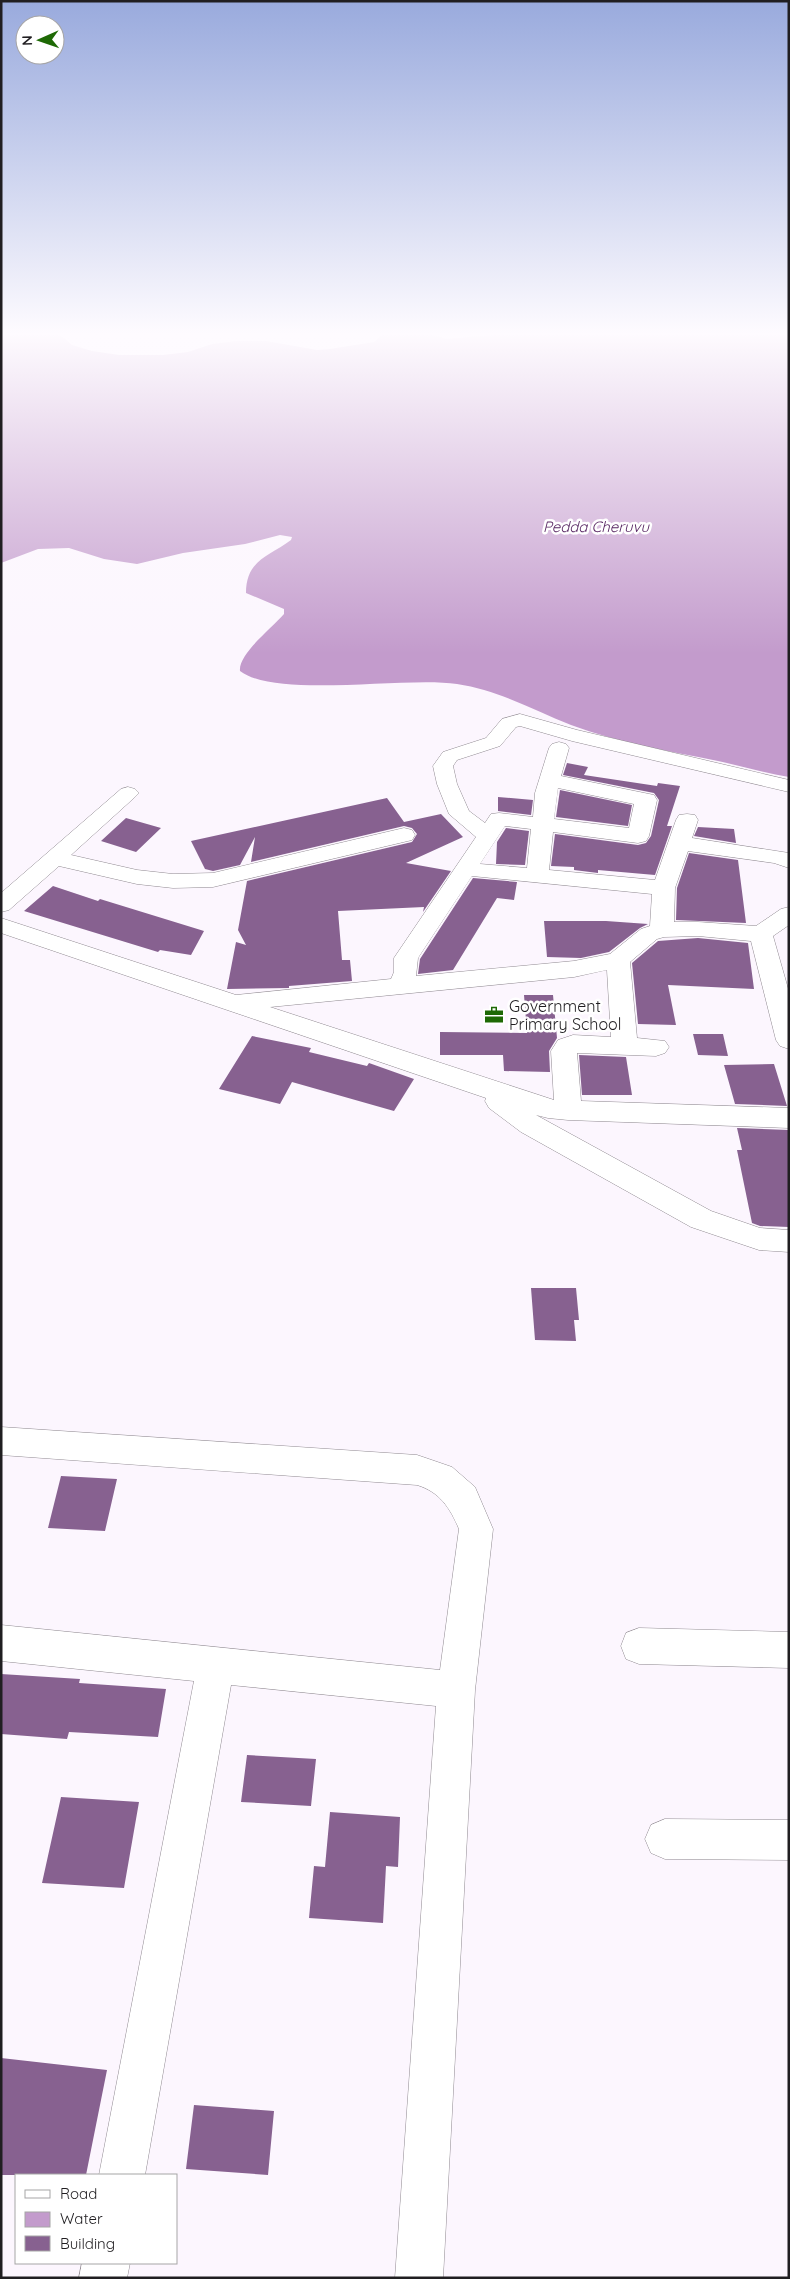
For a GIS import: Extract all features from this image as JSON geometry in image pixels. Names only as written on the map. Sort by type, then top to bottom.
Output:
[{"type":"street","points":[[488,836],[460,814],[447,784],[443,766],[450,756],[493,742],[509,723],[520,720],[572,735],[789,786]]},
{"type":"street","points":[[537,876],[550,780],[559,748]]},
{"type":"street","points":[[400,986],[406,972],[406,958],[499,819],[638,836],[646,800],[550,780]]},
{"type":"street","points":[[1,905],[128,792]]},
{"type":"street","points":[[662,930],[664,888],[687,820]]},
{"type":"street","points":[[53,858],[137,878],[172,881],[213,880],[404,835]]},
{"type":"street","points":[[679,844],[779,857],[789,861]]},
{"type":"street","points":[[466,869],[664,888]]},
{"type":"street","points":[[235,1002],[574,969],[618,960],[649,934],[662,930],[698,929],[761,934],[789,914]]},
{"type":"street","points":[[1,925],[235,1002],[476,1086],[548,1109],[789,1118]]},
{"type":"street","points":[[761,934],[789,1040]]},
{"type":"street","points":[[618,960],[625,1046]]},
{"type":"street","points":[[568,1110],[564,1051],[567,1046],[573,1044],[656,1047]]},
{"type":"street","points":[[476,1086],[532,1125],[700,1219],[759,1239],[789,1241]]},
{"type":"street","points":[[1,1441],[417,1470],[440,1477],[463,1498],[476,1530],[456,1690],[419,2278]]},
{"type":"street","points":[[1,1643],[456,1690]]},
{"type":"street","points":[[638,1646],[789,1650]]},
{"type":"street","points":[[122,2174],[216,1665]]},
{"type":"street","points":[[665,1839],[789,1840]]},
{"type":"street","points":[[103,2278],[106,2264]]},
{"type":"water","name":"Pedda Cheruvu","points":[[1,441],[789,441],[789,777],[607,737],[571,725],[487,691],[457,684],[434,682],[343,685],[282,684],[258,679],[240,671],[244,657],[250,649],[284,614],[284,609],[246,593],[250,573],[260,560],[291,540],[292,537],[280,535],[245,544],[183,553],[137,564],[104,559],[69,548],[38,549],[1,563]]},
{"type":"building","points":[[567,763],[588,767],[584,775],[657,786],[658,783],[680,786],[667,826],[672,826],[655,875],[598,870],[598,873],[574,870],[574,867],[551,866],[555,834],[638,845],[646,843],[651,836],[659,800],[654,793],[563,775]]},
{"type":"building","points":[[560,790],[632,805],[628,826],[556,817]]},
{"type":"building","points":[[498,797],[533,800],[531,815],[498,811]]},
{"type":"building","points":[[387,798],[404,822],[441,814],[463,837],[406,863],[451,871],[423,912],[424,907],[338,911],[342,960],[350,960],[352,981],[289,986],[289,988],[227,989],[236,942],[246,945],[238,930],[247,881],[412,842],[417,834],[412,828],[404,826],[251,862],[255,837],[240,865],[213,871],[205,869],[191,841]]},
{"type":"building","points":[[126,818],[161,828],[136,852],[101,841]]},
{"type":"building","points":[[698,827],[734,829],[736,843],[694,836]]},
{"type":"building","points":[[506,828],[529,831],[525,865],[496,864],[497,842]]},
{"type":"building","points":[[689,853],[738,860],[746,923],[676,920],[677,888]]},
{"type":"building","points":[[473,878],[517,882],[514,900],[497,898],[453,970],[418,974],[420,959]]},
{"type":"building","points":[[53,886],[98,901],[100,899],[204,931],[191,955],[160,950],[158,952],[24,911]]},
{"type":"building","points":[[544,921],[606,921],[648,924],[609,952],[581,958],[547,957]]},
{"type":"building","points":[[698,938],[748,943],[754,989],[668,985],[676,1025],[638,1024],[632,963],[658,941]]},
{"type":"building","points":[[524,995],[553,995],[557,1038],[549,1051],[550,1072],[504,1071],[503,1055],[440,1055],[440,1032],[527,1033]]},
{"type":"building","points":[[693,1034],[723,1034],[728,1056],[698,1055]]},
{"type":"building","points":[[252,1036],[311,1048],[309,1052],[367,1066],[369,1063],[414,1079],[394,1111],[292,1082],[280,1104],[219,1089]]},
{"type":"building","points":[[579,1055],[626,1057],[632,1095],[582,1095]]},
{"type":"building","points":[[774,1064],[787,1106],[735,1104],[724,1065]]},
{"type":"building","points":[[737,1128],[789,1130],[789,1227],[760,1226],[752,1223],[737,1150],[742,1150]]},
{"type":"building","points":[[531,1288],[576,1288],[579,1320],[574,1320],[576,1341],[535,1340]]},
{"type":"building","points":[[61,1476],[117,1479],[105,1531],[48,1528]]},
{"type":"building","points":[[1,1674],[80,1679],[79,1683],[166,1689],[158,1737],[69,1732],[67,1739],[1,1734]]},
{"type":"building","points":[[247,1755],[316,1759],[311,1806],[241,1802]]},
{"type":"building","points":[[61,1797],[139,1802],[124,1888],[42,1883]]},
{"type":"building","points":[[330,1812],[400,1817],[398,1867],[386,1866],[383,1923],[309,1918],[314,1866],[325,1867]]},
{"type":"building","points":[[1,2058],[107,2070],[86,2174],[1,2175]]},
{"type":"building","points":[[194,2105],[274,2111],[268,2175],[186,2169]]},
{"type":"place","name":"Government Primary School","points":[[494,1015]]}]
